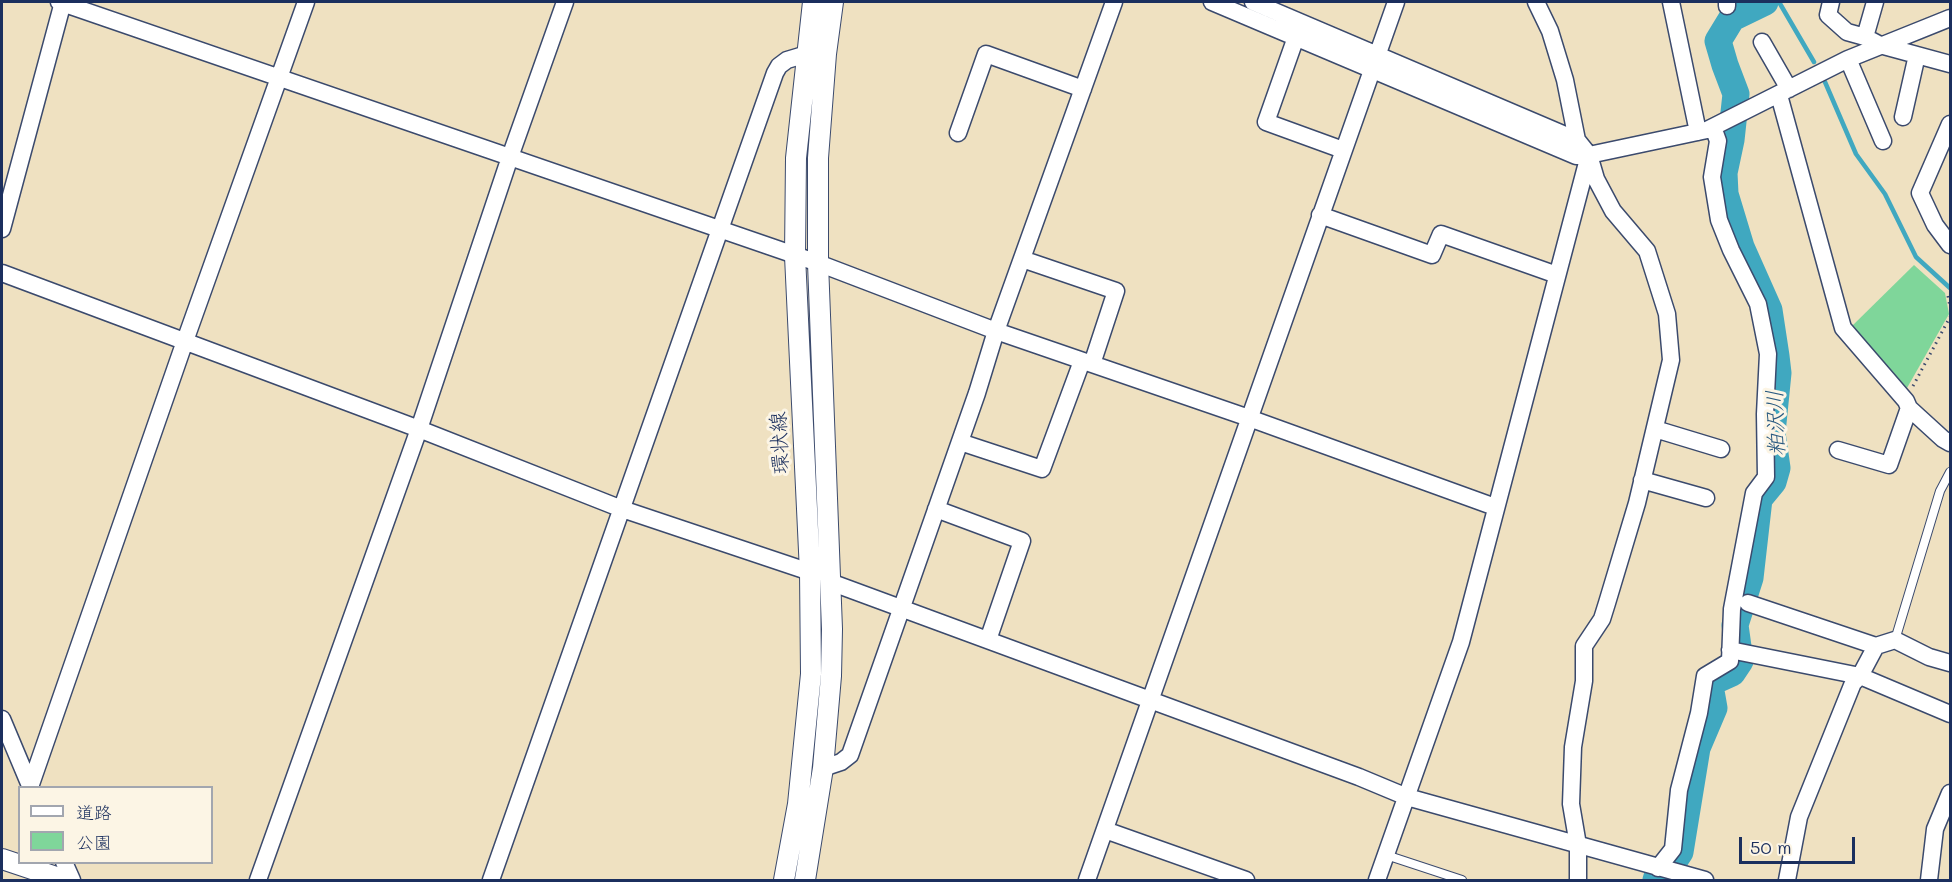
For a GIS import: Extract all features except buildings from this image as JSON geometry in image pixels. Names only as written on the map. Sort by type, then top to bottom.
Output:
[{"type":"street","points":[[2,229],[62,2],[818,263],[996,331],[1249,418],[1495,507]]},
{"type":"street","points":[[30,786],[306,2]]},
{"type":"street","points":[[258,880],[418,429],[565,2]]},
{"type":"street","name":"環状線","points":[[784,880],[798,804],[811,674],[810,572],[795,256],[796,158],[813,2]]},
{"type":"street","points":[[805,880],[823,768],[831,676],[830,582],[818,263],[818,158],[826,54],[833,2]]},
{"type":"street","points":[[823,768],[841,762],[850,755],[960,442],[996,331],[1114,2]]},
{"type":"street","points":[[1212,2],[1296,37],[1376,62],[1578,140]]},
{"type":"street","points":[[1253,2],[1576,156],[1706,130],[1848,59],[1873,41],[1950,18]]},
{"type":"street","points":[[1087,880],[1396,2]]},
{"type":"street","points":[[1536,2],[1550,31],[1565,80],[1578,140],[1589,155],[1596,179],[1613,211],[1647,251],[1666,314],[1671,360],[1642,480],[1602,619],[1584,646],[1584,681],[1573,747],[1571,804],[1578,845],[1578,880]]},
{"type":"street","points":[[1658,868],[1673,849],[1679,790],[1699,713],[1704,676],[1730,661],[1732,609],[1754,493],[1766,477],[1765,414],[1768,354],[1758,304],[1719,220],[1712,177],[1718,141],[1706,130],[1671,2]]},
{"type":"street","points":[[1831,2],[1828,15],[1847,32],[1950,64]]},
{"type":"street","points":[[1873,41],[1875,2]]},
{"type":"street","points":[[1296,37],[1266,122],[1343,150]]},
{"type":"street","points":[[1762,42],[1784,92],[1843,328],[1908,404],[1943,439],[1950,443]]},
{"type":"street","points":[[491,880],[775,73],[779,66],[787,60],[807,54]]},
{"type":"street","points":[[958,133],[986,54],[1083,89]]},
{"type":"street","points":[[1903,117],[1917,55]]},
{"type":"street","points":[[1848,59],[1883,141]]},
{"type":"street","points":[[1950,124],[1920,192],[1935,225],[1950,245]]},
{"type":"street","points":[[1377,880],[1461,642],[1589,155]]},
{"type":"street","points":[[1320,215],[1432,255],[1441,234],[1557,275]]},
{"type":"street","points":[[960,442],[1042,470],[1116,291],[1022,259]]},
{"type":"street","points":[[2,273],[418,429],[622,509],[810,572]]},
{"type":"street","points":[[1838,450],[1889,465],[1908,404]]},
{"type":"street","points":[[1655,429],[1721,450]]},
{"type":"street","points":[[1642,480],[1706,498]]},
{"type":"street","points":[[936,509],[1022,542],[987,640]]},
{"type":"street","points":[[830,582],[1359,777],[1407,797],[1705,880]]},
{"type":"street","points":[[1748,603],[1876,646],[1895,640],[1929,657],[1950,663]]},
{"type":"street","points":[[1787,880],[1799,817],[1853,683],[1860,676],[1876,646]]},
{"type":"street","points":[[1730,650],[1860,676],[1950,714]]},
{"type":"street","points":[[2,719],[30,786]]},
{"type":"street","points":[[1929,880],[1935,829],[1950,793]]},
{"type":"street","points":[[1105,830],[1246,880]]},
{"type":"street","points":[[2,859],[65,880]]},
{"type":"street","points":[[65,864],[72,880]]},
{"type":"lane","points":[[1895,640],[1940,491],[1950,472]]},
{"type":"lane","points":[[1386,855],[1462,880]]},
{"type":"path","points":[[1948,296],[1950,307]]},
{"type":"path","points":[[1908,404],[1950,317]]},
{"type":"green space","points":[[1914,265],[1945,293],[1949,314],[1907,388],[1852,326]]},
{"type":"waterway","name":"粕沢川","points":[[1656,880],[1680,852],[1697,748],[1714,708],[1712,682],[1732,673],[1740,661],[1735,625],[1750,578],[1759,499],[1773,482],[1777,468],[1772,433],[1778,373],[1776,356],[1769,310],[1741,247],[1725,194],[1724,173],[1731,140],[1736,94],[1718,41],[1732,18],[1765,2]]},
{"type":"waterway","points":[[1779,2],[1814,62]]},
{"type":"waterway","points":[[1825,82],[1856,154],[1885,194],[1916,257],[1950,288]]}]
